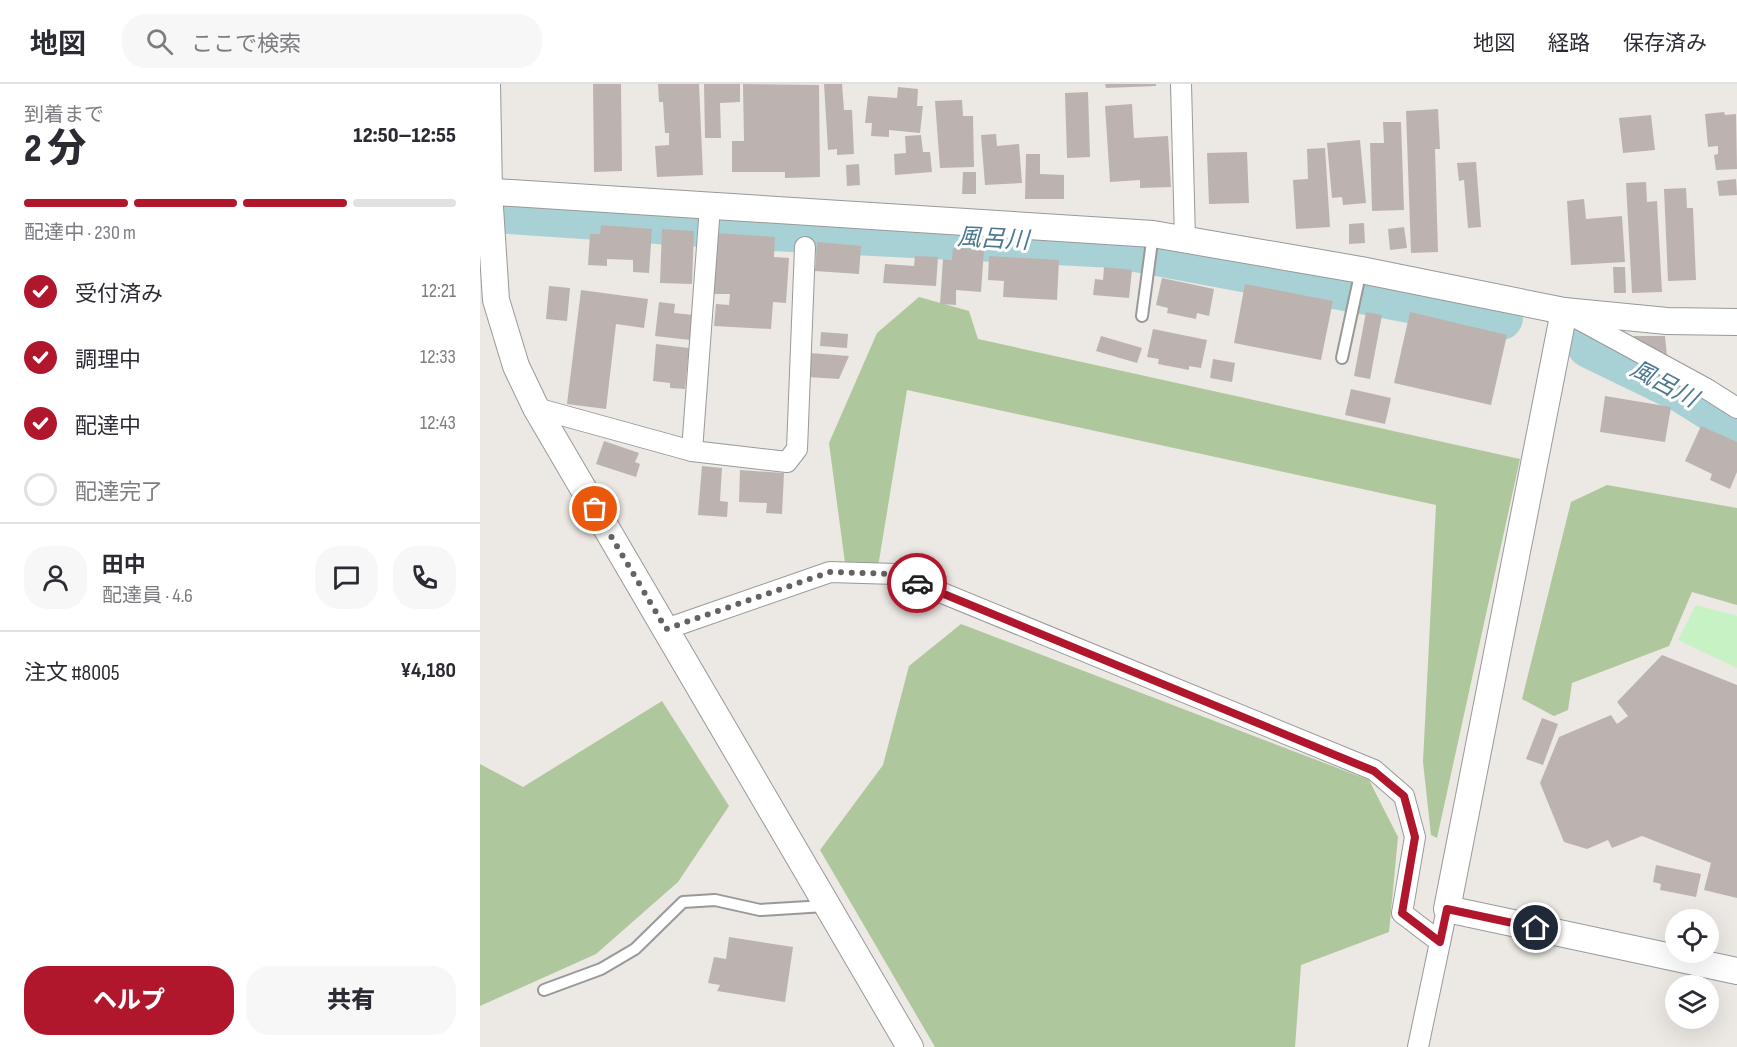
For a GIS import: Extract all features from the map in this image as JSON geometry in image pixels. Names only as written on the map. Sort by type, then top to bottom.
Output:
[{"type":"street","points":[[487,84],[484,192],[496,300],[516,366],[536,408],[910,1047]]},
{"type":"street","points":[[1181,84],[1185,239]]},
{"type":"street","points":[[484,192],[1153,234],[1361,270],[1564,311],[1667,321],[1737,321]]},
{"type":"street","points":[[692,451],[710,206]]},
{"type":"street","points":[[536,408],[692,451],[787,462],[796,449],[806,247]]},
{"type":"street","points":[[1564,311],[1707,388],[1737,408]]},
{"type":"street","points":[[1418,1047],[1564,311]]},
{"type":"street","points":[[666,629],[830,572],[896,574],[1374,771],[1404,796],[1415,837],[1402,913],[1440,942]]},
{"type":"street","points":[[1447,909],[1737,971]]},
{"type":"lane","points":[[1142,316],[1153,234]]},
{"type":"lane","points":[[1342,358],[1361,270]]},
{"type":"lane","points":[[544,990],[601,969],[634,949],[683,902],[715,900],[760,910],[826,906]]},
{"type":"green space","points":[[919,297],[969,311],[978,339],[1520,459],[1437,838],[1431,835],[1423,762],[1436,505],[907,390],[878,567],[845,563],[829,443],[877,333]]},
{"type":"green space","points":[[1607,485],[1737,508],[1737,605],[1692,592],[1669,646],[1572,683],[1568,710],[1554,716],[1522,699],[1571,502]]},
{"type":"green space","points":[[1696,605],[1737,616],[1737,668],[1678,640]]},
{"type":"green space","points":[[961,624],[1369,780],[1398,837],[1389,932],[1301,965],[1295,1047],[935,1047],[820,850],[883,765],[909,666]]},
{"type":"green space","points":[[662,701],[729,806],[678,882],[596,954],[480,1006],[480,764],[523,787]]},
{"type":"building","points":[[593,84],[621,84],[622,171],[594,172]]},
{"type":"building","points":[[658,84],[699,84],[703,175],[657,177],[655,146],[669,145],[669,133],[665,133],[663,102],[659,102]]},
{"type":"building","points":[[704,84],[740,84],[740,102],[720,103],[721,138],[705,138]]},
{"type":"building","points":[[743,84],[819,85],[820,177],[785,178],[785,172],[732,172],[732,141],[744,141]]},
{"type":"building","points":[[824,84],[842,84],[844,110],[852,110],[854,154],[837,155],[837,149],[828,150]]},
{"type":"building","points":[[1105,84],[1156,84],[1156,86],[1106,88]]},
{"type":"building","points":[[898,87],[918,89],[917,106],[923,106],[920,133],[889,130],[889,137],[871,136],[872,123],[865,123],[868,96],[897,98]]},
{"type":"building","points":[[1088,92],[1090,157],[1067,158],[1065,93]]},
{"type":"building","points":[[962,100],[963,116],[973,116],[974,167],[940,168],[935,101]]},
{"type":"building","points":[[1132,104],[1134,138],[1168,136],[1171,187],[1140,188],[1140,180],[1110,182],[1105,106]]},
{"type":"building","points":[[1438,109],[1440,149],[1435,149],[1438,252],[1411,253],[1406,111]]},
{"type":"building","points":[[1724,112],[1725,115],[1736,114],[1737,169],[1716,170],[1714,155],[1718,154],[1718,146],[1708,147],[1705,114]]},
{"type":"building","points":[[1651,115],[1655,150],[1623,153],[1619,118]]},
{"type":"building","points":[[1383,122],[1401,122],[1404,210],[1372,211],[1370,143],[1384,143]]},
{"type":"building","points":[[996,134],[997,146],[1019,144],[1022,183],[985,185],[981,135]]},
{"type":"building","points":[[921,135],[923,152],[930,152],[932,172],[895,175],[894,154],[906,153],[905,136]]},
{"type":"building","points":[[1360,140],[1366,203],[1343,205],[1342,197],[1332,198],[1327,143]]},
{"type":"building","points":[[1325,148],[1330,227],[1296,229],[1293,180],[1308,179],[1307,149]]},
{"type":"building","points":[[1247,152],[1249,203],[1209,204],[1207,153]]},
{"type":"building","points":[[1026,154],[1040,154],[1040,174],[1064,175],[1064,199],[1025,199]]},
{"type":"building","points":[[1476,162],[1481,227],[1468,228],[1464,180],[1459,181],[1457,163]]},
{"type":"building","points":[[859,164],[860,185],[847,186],[846,165]]},
{"type":"building","points":[[963,172],[976,172],[976,194],[962,194]]},
{"type":"building","points":[[1736,179],[1737,195],[1719,196],[1717,181]]},
{"type":"building","points":[[1646,182],[1647,202],[1657,201],[1662,292],[1632,293],[1626,183]]},
{"type":"building","points":[[1686,188],[1687,208],[1693,208],[1696,280],[1668,281],[1664,189]]},
{"type":"building","points":[[1584,199],[1586,219],[1622,216],[1625,262],[1571,265],[1567,201]]},
{"type":"building","points":[[1364,223],[1365,243],[1349,244],[1349,224]]},
{"type":"building","points":[[601,225],[652,229],[649,273],[633,272],[633,260],[607,259],[607,266],[588,265],[590,234],[600,234]]},
{"type":"building","points":[[1404,227],[1407,248],[1390,250],[1388,229]]},
{"type":"building","points":[[662,229],[694,231],[692,284],[660,283]]},
{"type":"building","points":[[716,233],[775,237],[774,257],[789,258],[786,303],[773,302],[771,329],[714,326],[716,304],[729,305],[730,294],[712,294]]},
{"type":"building","points":[[817,242],[861,246],[859,274],[815,271]]},
{"type":"building","points":[[953,248],[984,249],[981,292],[956,290],[956,305],[940,304],[943,259],[952,260]]},
{"type":"building","points":[[915,256],[938,257],[936,286],[883,283],[885,264],[914,266]]},
{"type":"building","points":[[989,256],[1059,260],[1057,300],[1003,297],[1004,281],[988,280]]},
{"type":"building","points":[[1104,267],[1132,270],[1129,298],[1093,295],[1095,279],[1103,280]]},
{"type":"building","points":[[1613,267],[1625,267],[1626,293],[1614,293]]},
{"type":"building","points":[[1162,278],[1214,289],[1209,316],[1197,313],[1196,319],[1167,313],[1168,308],[1156,305]]},
{"type":"building","points":[[1245,284],[1333,301],[1321,360],[1234,343]]},
{"type":"building","points":[[549,286],[570,288],[567,321],[546,319]]},
{"type":"building","points":[[581,290],[648,299],[644,328],[616,324],[606,409],[567,404]]},
{"type":"building","points":[[659,302],[675,304],[674,313],[693,315],[690,340],[655,336]]},
{"type":"building","points":[[1366,312],[1382,315],[1370,379],[1354,376]]},
{"type":"building","points":[[1410,312],[1507,335],[1491,405],[1394,383]]},
{"type":"building","points":[[1153,329],[1207,340],[1201,368],[1189,366],[1189,370],[1158,364],[1159,359],[1147,357]]},
{"type":"building","points":[[821,332],[848,334],[847,348],[820,346]]},
{"type":"building","points":[[1101,336],[1142,348],[1137,363],[1096,351]]},
{"type":"building","points":[[1634,336],[1665,336],[1667,356],[1634,340]]},
{"type":"building","points":[[656,344],[689,348],[685,389],[670,388],[670,383],[653,381]]},
{"type":"building","points":[[810,353],[849,356],[839,379],[808,377]]},
{"type":"building","points":[[1213,359],[1235,363],[1232,382],[1210,378]]},
{"type":"building","points":[[1351,389],[1391,398],[1385,424],[1345,415]]},
{"type":"building","points":[[1605,396],[1671,407],[1665,442],[1600,432]]},
{"type":"building","points":[[1701,426],[1737,442],[1737,472],[1730,489],[1710,480],[1712,474],[1685,461]]},
{"type":"building","points":[[604,441],[639,453],[635,462],[640,464],[636,477],[596,464]]},
{"type":"building","points":[[702,466],[722,468],[720,501],[728,502],[727,517],[698,515]]},
{"type":"building","points":[[740,470],[784,473],[782,514],[766,513],[767,503],[739,502]]},
{"type":"building","points":[[1662,655],[1737,685],[1737,898],[1704,890],[1711,863],[1642,836],[1612,848],[1608,840],[1587,849],[1564,842],[1540,783],[1559,737],[1611,715],[1617,724],[1628,716],[1617,702]]},
{"type":"building","points":[[1542,718],[1558,724],[1543,765],[1526,759]]},
{"type":"building","points":[[1656,865],[1701,874],[1696,897],[1660,890],[1661,884],[1653,882]]},
{"type":"building","points":[[729,937],[793,947],[785,1002],[717,991],[720,985],[708,983],[714,957],[726,959]]},
{"type":"waterway","name":"風呂川","points":[[480,210],[732,227],[1115,246],[1501,318]]},
{"type":"waterway","name":"風呂川","points":[[1589,346],[1684,392],[1737,425]]},
{"type":"way so far","points":[[595,509],[666,629],[830,572],[896,574],[917,583]]},
{"type":"route","points":[[917,583],[1374,771],[1404,796],[1415,837],[1402,913],[1440,942],[1447,909],[1536,928]]}]
